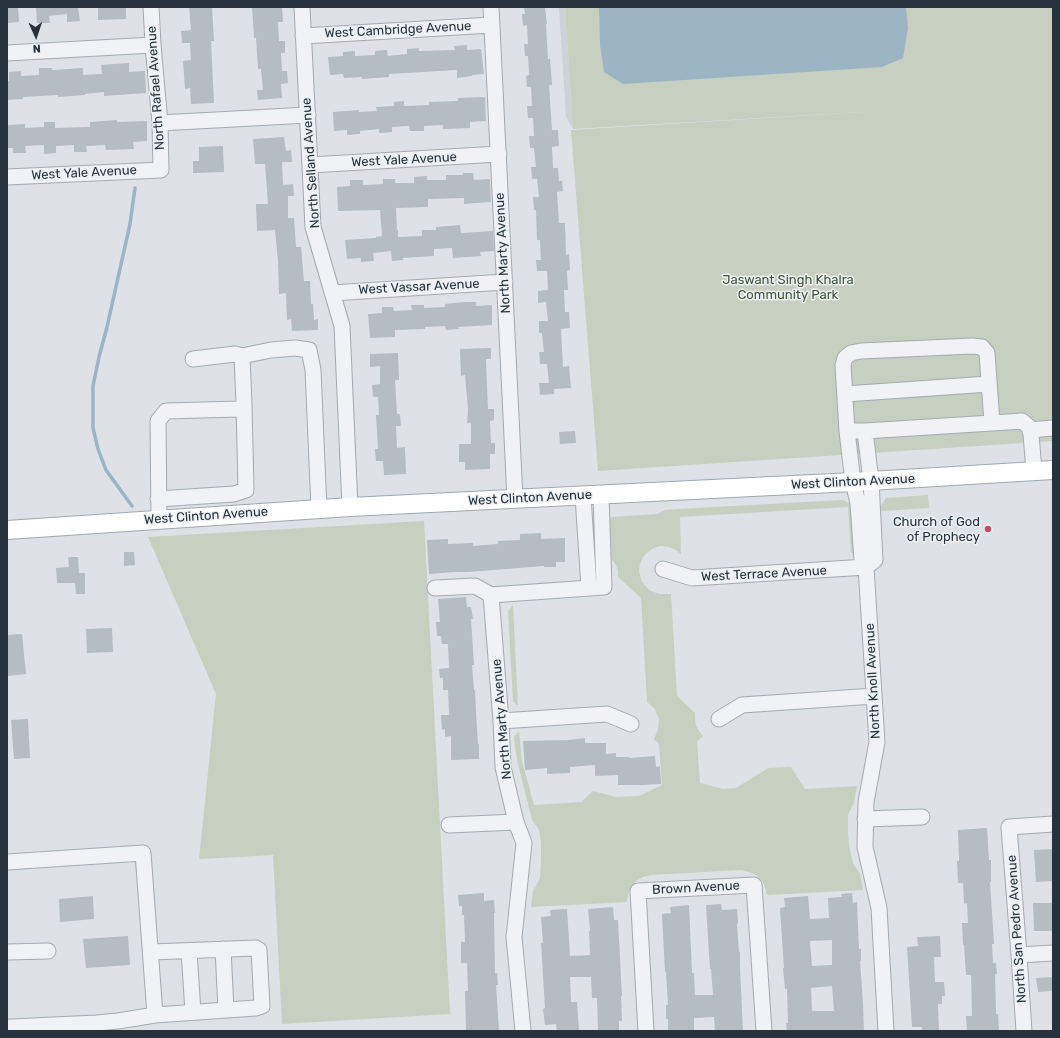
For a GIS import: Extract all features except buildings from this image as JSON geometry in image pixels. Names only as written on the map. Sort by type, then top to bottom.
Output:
[{"type":"main road","name":"West Clinton Avenue","points":[[7,530],[350,507],[853,482],[1053,470]]},
{"type":"street","name":"North Rafael Avenue","points":[[151,7],[160,123],[161,170]]},
{"type":"street","name":"North Selland Avenue","points":[[302,7],[313,227],[342,326],[350,507]]},
{"type":"street","name":"North Marty Avenue","points":[[491,7],[515,498]]},
{"type":"street","name":"West Cambridge Avenue","points":[[303,36],[492,25]]},
{"type":"street","points":[[7,53],[153,45]]},
{"type":"street","points":[[160,123],[308,115]]},
{"type":"street","name":"West Yale Avenue","points":[[310,165],[499,154]]},
{"type":"street","name":"West Yale Avenue","points":[[7,177],[161,170]]},
{"type":"street","name":"West Vassar Avenue","points":[[332,293],[505,282]]},
{"type":"street","name":"North Knoll Avenue","points":[[886,1031],[879,908],[865,847],[866,802],[877,742],[866,568],[862,561],[858,504],[853,482],[847,431],[843,365],[846,358],[851,353],[972,346],[982,347],[987,353],[989,384]]},
{"type":"street","points":[[193,358],[236,354],[242,356],[271,350],[295,348],[309,350],[313,370],[319,509]]},
{"type":"street","points":[[158,499],[234,494],[246,490],[242,356]]},
{"type":"street","points":[[845,394],[989,384],[992,423]]},
{"type":"street","points":[[158,519],[158,421],[166,411],[239,409],[244,404]]},
{"type":"street","points":[[847,431],[1022,421],[1029,427],[1031,434],[1034,471]]},
{"type":"street","points":[[1030,430],[1053,428]]},
{"type":"street","points":[[865,431],[871,481],[875,560],[866,568]]},
{"type":"street","points":[[435,588],[475,586],[491,595],[604,587],[601,495]]},
{"type":"street","points":[[583,496],[589,588]]},
{"type":"street","name":"West Terrace Avenue","points":[[663,569],[692,578],[866,568]]},
{"type":"street","name":"North Marty Avenue","points":[[491,595],[501,721],[503,767],[516,822],[524,843],[514,937],[523,1031]]},
{"type":"street","points":[[719,719],[742,706],[874,696]]},
{"type":"street","points":[[501,721],[607,714],[631,724]]},
{"type":"street","points":[[865,819],[922,817]]},
{"type":"street","points":[[449,825],[516,822]]},
{"type":"street","name":"North San Pedro Avenue","points":[[1024,1031],[1009,827],[1053,824]]},
{"type":"street","points":[[7,862],[143,853],[155,1015]]},
{"type":"street","name":"Brown Avenue","points":[[646,1031],[638,891],[754,885],[764,1031]]},
{"type":"street","points":[[7,1027],[97,1023],[155,1015],[256,1008],[262,1006],[259,950],[256,948],[151,952]]},
{"type":"street","points":[[223,949],[226,1010]]},
{"type":"street","points":[[7,952],[48,951]]},
{"type":"street","points":[[189,951],[193,1012]]},
{"type":"street","points":[[1019,955],[1053,953]]},
{"type":"shaded area","points":[[559,7],[565,7],[573,129],[566,117]]},
{"type":"green space","name":"Jaswant Singh Khalra Community Park","points":[[565,7],[1053,7],[1053,441],[598,471],[571,130],[880,111],[573,129]]},
{"type":"green space","points":[[928,495],[929,508],[881,511],[881,506],[886,498]]},
{"type":"green space","points":[[843,500],[852,505],[856,554],[851,553],[848,507],[680,517],[681,554],[669,547],[661,546],[654,548],[643,557],[639,571],[642,582],[649,590],[659,594],[671,594],[677,696],[695,713],[696,726],[703,736],[697,742],[700,783],[723,789],[736,788],[768,768],[791,767],[805,789],[857,786],[854,803],[848,814],[848,831],[849,846],[853,863],[860,874],[863,890],[767,895],[762,881],[756,875],[741,870],[651,875],[643,877],[636,881],[631,887],[627,902],[531,907],[533,891],[540,878],[541,842],[539,830],[532,820],[516,754],[514,737],[519,731],[522,761],[534,805],[581,802],[593,791],[616,797],[639,796],[662,785],[659,744],[654,739],[658,729],[659,719],[655,709],[647,702],[641,598],[618,577],[616,565],[608,554],[605,527],[611,517],[657,514],[665,510]]},
{"type":"green space","points":[[424,521],[450,1014],[282,1024],[273,855],[199,859],[216,694],[148,537]]},
{"type":"green space","points":[[513,605],[518,706],[513,701],[508,611]]},
{"type":"water","points":[[599,7],[906,7],[908,28],[903,58],[882,67],[623,84],[604,72],[600,45]]},
{"type":"waterway","points":[[132,506],[106,470],[98,449],[93,428],[93,386],[130,224],[135,188]]},
{"type":"place","name":"Church of God of Prophecy","points":[[988,529]]}]
